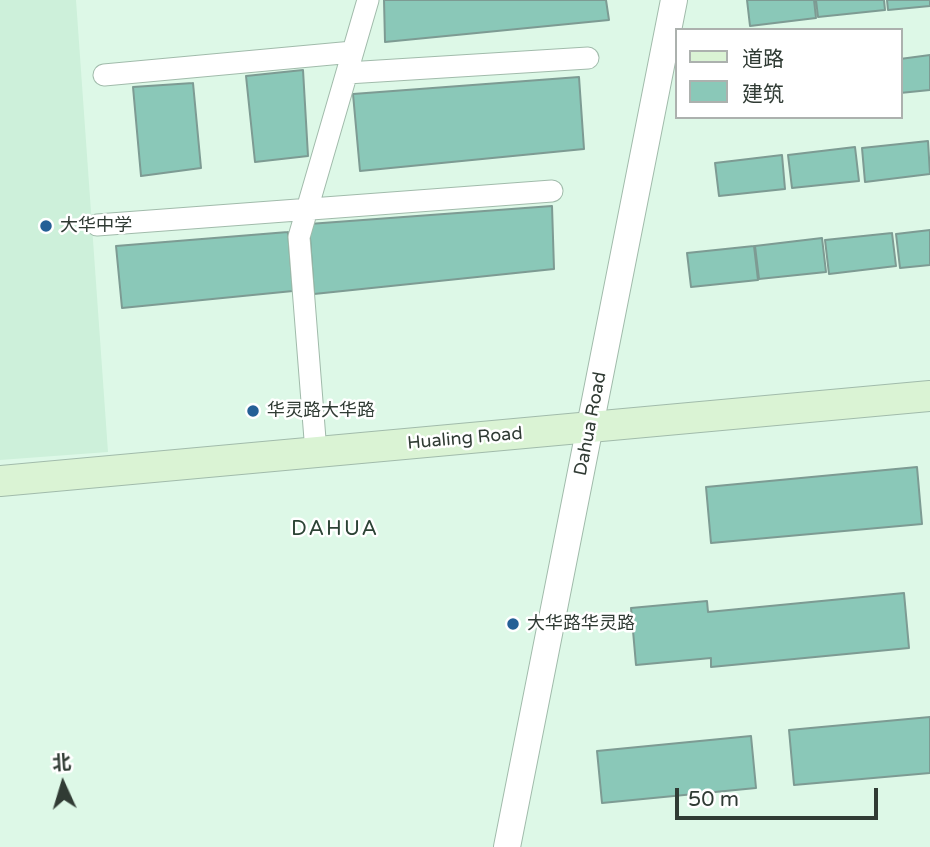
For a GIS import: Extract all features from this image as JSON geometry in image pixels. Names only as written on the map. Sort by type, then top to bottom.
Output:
[{"type":"main road","name":"Hualing Road","points":[[0,481],[930,396]]},
{"type":"street","points":[[316,452],[299,237],[368,0]]},
{"type":"street","name":"Dahua Road","points":[[506,847],[674,0]]},
{"type":"street","points":[[104,75],[353,52]]},
{"type":"street","points":[[347,73],[588,58]]},
{"type":"street","points":[[97,225],[552,191]]},
{"type":"shaded area","name":"大华中学","points":[[0,0],[76,0],[108,452],[0,460]]},
{"type":"building","points":[[384,0],[606,0],[609,20],[385,42]]},
{"type":"building","points":[[747,0],[814,0],[816,18],[750,26]]},
{"type":"building","points":[[816,0],[884,0],[885,10],[818,17]]},
{"type":"building","points":[[887,0],[930,0],[930,6],[888,10]]},
{"type":"building","points":[[930,55],[930,90],[902,93],[902,59]]},
{"type":"building","points":[[303,70],[308,156],[255,162],[246,76]]},
{"type":"building","points":[[579,77],[584,149],[360,171],[353,94]]},
{"type":"building","points":[[193,83],[201,168],[141,176],[133,87]]},
{"type":"building","points":[[928,141],[930,174],[865,182],[862,148]]},
{"type":"building","points":[[855,147],[859,181],[792,188],[788,155]]},
{"type":"building","points":[[782,155],[785,189],[719,196],[715,163]]},
{"type":"building","points":[[552,206],[554,269],[314,294],[309,224]]},
{"type":"building","points":[[930,230],[930,265],[900,268],[896,234]]},
{"type":"building","points":[[288,232],[293,291],[122,308],[116,246]]},
{"type":"building","points":[[892,233],[896,266],[829,274],[825,240]]},
{"type":"building","points":[[822,238],[826,272],[759,279],[755,246]]},
{"type":"building","points":[[754,246],[758,280],[691,287],[687,253]]},
{"type":"building","points":[[917,467],[922,524],[711,543],[706,487]]},
{"type":"building","points":[[904,593],[909,648],[711,667],[711,658],[636,665],[631,608],[707,601],[708,612]]},
{"type":"building","points":[[930,717],[930,773],[794,785],[789,730]]},
{"type":"building","points":[[751,736],[756,788],[602,803],[597,751]]},
{"type":"place","name":"大华中学","points":[[46,226]]},
{"type":"place","name":"华灵路大华路","points":[[253,411]]},
{"type":"place","name":"大华路华灵路","points":[[513,624]]},
{"type":"district","name":"DAHUA","points":[[335,529]]}]
